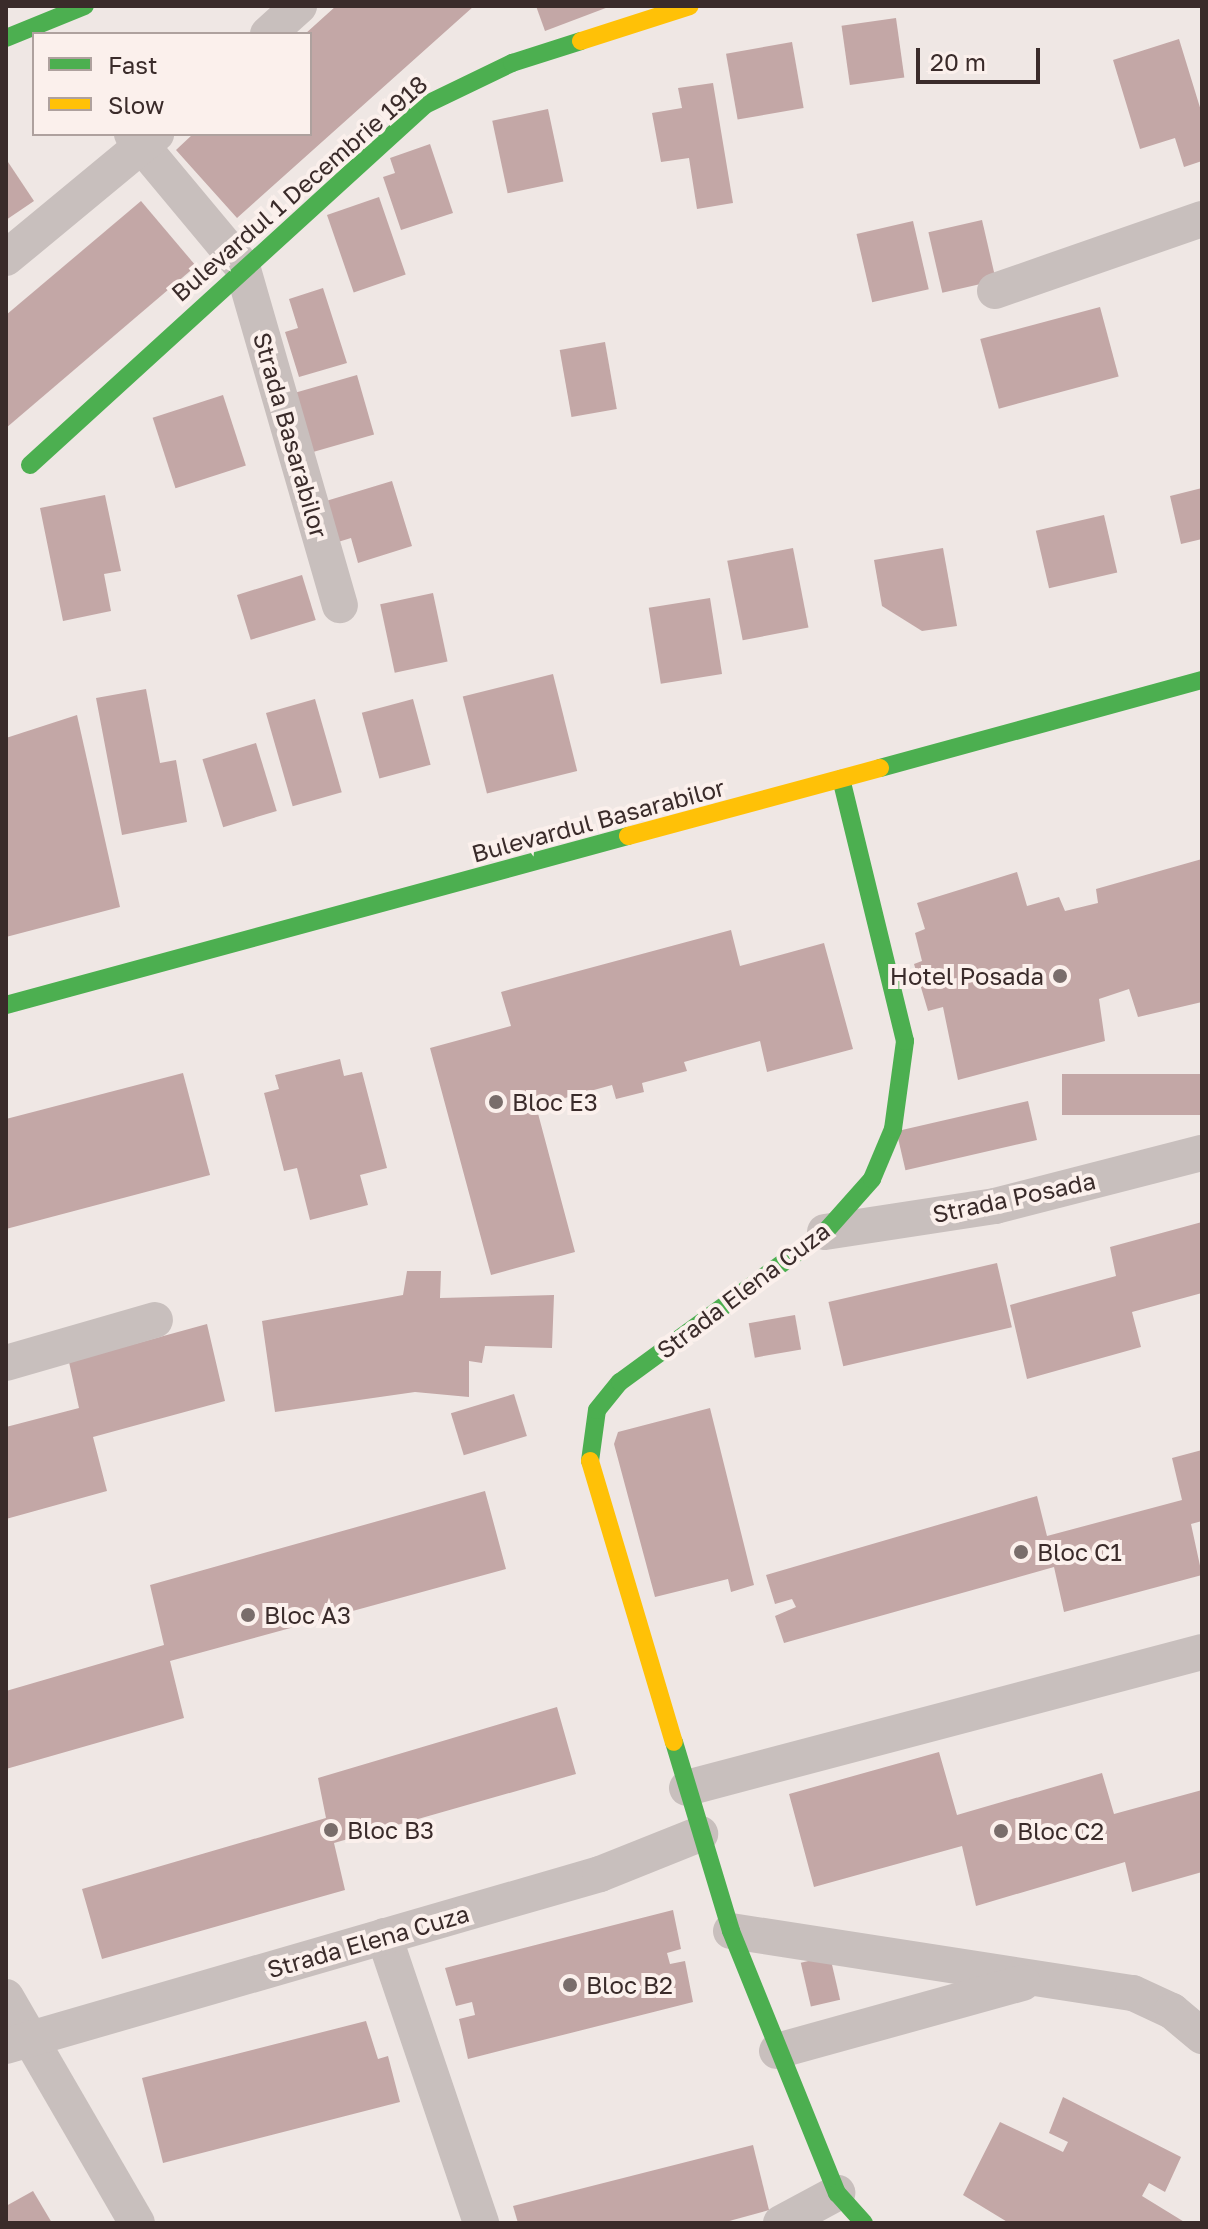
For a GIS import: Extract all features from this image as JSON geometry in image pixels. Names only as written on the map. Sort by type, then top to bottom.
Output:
[{"type":"street","points":[[270,32],[299,6]]},
{"type":"street","name":"Bulevardul 1 Decembrie 1918","points":[[30,465],[242,266],[425,105],[465,81],[690,6]]},
{"type":"street","points":[[6,38],[69,19]]},
{"type":"street","points":[[6,258],[143,139],[242,266]]},
{"type":"street","points":[[995,291],[1202,219]]},
{"type":"street","name":"Strada Basarabilor","points":[[242,266],[340,605]]},
{"type":"street","name":"Bulevardul Basarabilor","points":[[6,1005],[1202,680]]},
{"type":"street","name":"Strada Elena Cuza","points":[[841,779],[905,1041],[903,1086],[888,1142],[872,1179],[825,1232],[620,1382],[597,1410],[587,1452],[731,1931],[837,2193],[864,2223]]},
{"type":"street","name":"Strada Posada","points":[[825,1232],[995,1206],[1202,1153]]},
{"type":"street","points":[[6,1363],[155,1320]]},
{"type":"street","points":[[687,1788],[1202,1652]]},
{"type":"street","name":"Strada Elena Cuza","points":[[19,2042],[600,1874],[700,1834]]},
{"type":"street","points":[[731,1931],[938,1967],[1044,1977],[1133,1993],[1172,2011],[1202,2036]]},
{"type":"street","points":[[384,1936],[481,2223]]},
{"type":"street","points":[[777,2051],[1044,1977]]},
{"type":"street","points":[[6,1997],[19,2042],[137,2223]]},
{"type":"street","points":[[781,2223],[837,2193]]},
{"type":"building","points":[[336,6],[474,6],[237,218],[176,150],[191,136],[312,136],[312,32],[307,32]]},
{"type":"building","points":[[536,6],[611,6],[545,31]]},
{"type":"building","points":[[896,18],[904,77],[850,85],[842,26]]},
{"type":"building","points":[[1179,39],[1202,114],[1202,161],[1184,167],[1175,138],[1140,149],[1113,60]]},
{"type":"building","points":[[792,42],[804,108],[738,120],[726,54]]},
{"type":"building","points":[[713,83],[733,203],[697,209],[689,158],[661,162],[652,113],[682,108],[678,88]]},
{"type":"building","points":[[548,109],[563,181],[508,193],[492,121]]},
{"type":"building","points":[[430,144],[453,213],[401,230],[383,177],[395,173],[390,158]]},
{"type":"building","points":[[6,159],[34,201],[6,220]]},
{"type":"building","points":[[379,197],[406,275],[354,292],[327,215]]},
{"type":"building","points":[[141,201],[196,266],[6,428],[6,315]]},
{"type":"building","points":[[982,220],[996,280],[942,293],[928,232]]},
{"type":"building","points":[[913,221],[929,289],[872,302],[856,234]]},
{"type":"building","points":[[323,288],[347,363],[299,377],[285,332],[298,328],[289,299]]},
{"type":"building","points":[[1100,307],[1119,377],[999,409],[980,339]]},
{"type":"building","points":[[605,342],[617,409],[572,417],[560,350]]},
{"type":"building","points":[[357,375],[374,435],[309,453],[292,394]]},
{"type":"building","points":[[223,395],[246,465],[175,488],[153,418]]},
{"type":"building","points":[[392,481],[412,546],[358,563],[351,538],[338,542],[326,501]]},
{"type":"building","points":[[1202,488],[1202,539],[1181,544],[1170,496]]},
{"type":"building","points":[[105,495],[121,571],[104,574],[111,611],[63,621],[40,508]]},
{"type":"building","points":[[1104,515],[1117,572],[1049,588],[1036,531]]},
{"type":"building","points":[[793,548],[808,628],[743,640],[727,561]]},
{"type":"building","points":[[943,548],[957,626],[922,631],[882,606],[874,560]]},
{"type":"building","points":[[302,575],[316,620],[251,640],[237,595]]},
{"type":"building","points":[[433,593],[448,661],[395,673],[380,604]]},
{"type":"building","points":[[710,598],[722,674],[661,684],[649,608]]},
{"type":"building","points":[[553,674],[577,771],[487,794],[463,696]]},
{"type":"building","points":[[146,689],[160,763],[176,760],[187,822],[122,835],[96,698]]},
{"type":"building","points":[[315,699],[342,792],[293,806],[266,713]]},
{"type":"building","points":[[413,699],[431,765],[379,778],[362,713]]},
{"type":"building","points":[[77,715],[120,907],[6,937],[6,738]]},
{"type":"building","points":[[256,743],[277,811],[223,827],[202,759]]},
{"type":"building","name":"Hotel Posada","points":[[1202,859],[1202,1002],[1138,1017],[1129,989],[1099,999],[1105,1041],[958,1080],[943,1007],[928,1011],[914,964],[922,961],[915,933],[925,929],[917,903],[1017,872],[1027,906],[1059,897],[1065,911],[1098,903],[1096,889]]},
{"type":"building","name":"Bloc E3","points":[[731,930],[740,966],[824,943],[853,1049],[767,1072],[760,1041],[684,1062],[687,1071],[642,1083],[644,1092],[616,1099],[612,1085],[536,1106],[575,1252],[491,1275],[430,1048],[511,1026],[501,992]]},
{"type":"building","points":[[340,1059],[344,1076],[362,1072],[387,1168],[360,1175],[368,1205],[310,1220],[297,1168],[284,1171],[264,1093],[279,1089],[275,1075]]},
{"type":"building","points":[[183,1073],[210,1175],[6,1229],[6,1119]]},
{"type":"building","points":[[1062,1074],[1202,1074],[1202,1115],[1062,1115]]},
{"type":"building","points":[[1028,1101],[1037,1140],[905,1170],[896,1131]]},
{"type":"building","points":[[1202,1222],[1202,1293],[1132,1312],[1141,1347],[1027,1379],[1010,1305],[1116,1276],[1110,1247]]},
{"type":"building","points":[[997,1263],[1012,1327],[843,1366],[828,1302]]},
{"type":"building","points":[[407,1271],[441,1271],[440,1298],[554,1295],[552,1348],[485,1346],[482,1363],[469,1361],[469,1397],[415,1392],[275,1412],[262,1321],[403,1295]]},
{"type":"building","points":[[795,1315],[801,1349],[755,1358],[749,1323]]},
{"type":"building","points":[[207,1324],[225,1401],[93,1437],[107,1491],[6,1519],[6,1427],[79,1408],[69,1362]]},
{"type":"building","points":[[514,1394],[527,1436],[464,1455],[451,1413]]},
{"type":"building","points":[[710,1408],[754,1585],[731,1592],[728,1579],[655,1597],[614,1444],[618,1432]]},
{"type":"building","name":"Bloc C1","points":[[1202,1450],[1202,1521],[1191,1524],[1202,1575],[1064,1612],[1054,1567],[784,1643],[775,1616],[796,1607],[792,1599],[775,1604],[766,1575],[1037,1496],[1047,1536],[1182,1500],[1172,1458]]},
{"type":"building","name":"Bloc A3","points":[[485,1491],[506,1569],[170,1661],[184,1718],[6,1769],[6,1691],[164,1645],[150,1585]]},
{"type":"building","name":"Bloc B3","points":[[557,1707],[576,1774],[334,1843],[345,1890],[102,1959],[82,1889],[326,1818],[318,1778]]},
{"type":"building","name":"Bloc C2","points":[[939,1752],[957,1815],[1102,1773],[1114,1814],[1202,1790],[1202,1872],[1132,1892],[1125,1862],[976,1906],[962,1846],[814,1887],[789,1794]]},
{"type":"building","name":"Bloc B2","points":[[673,1910],[681,1949],[667,1953],[670,1964],[685,1961],[693,2002],[468,2059],[459,2019],[475,2015],[472,2002],[456,2006],[445,1968]]},
{"type":"building","points":[[830,1956],[840,2000],[811,2007],[801,1963]]},
{"type":"building","points":[[366,2021],[378,2059],[388,2056],[400,2102],[163,2163],[142,2078]]},
{"type":"building","points":[[1063,2097],[1181,2157],[1165,2192],[1149,2183],[1142,2196],[1186,2223],[1009,2223],[963,2195],[1000,2122],[1063,2152],[1068,2142],[1049,2133]]},
{"type":"building","points":[[753,2145],[769,2210],[722,2223],[518,2223],[513,2206]]},
{"type":"building","points":[[33,2191],[52,2223],[6,2223],[6,2206]]},
{"type":"traffic: fast","points":[[6,38],[85,6]]},
{"type":"traffic: fast","points":[[30,465],[425,105],[512,63],[581,41]]},
{"type":"traffic: fast","points":[[880,768],[1202,680]]},
{"type":"traffic: fast","points":[[590,1461],[597,1410],[620,1382],[825,1232],[872,1179],[893,1129],[905,1041],[841,779]]},
{"type":"traffic: fast","points":[[6,1005],[628,836]]},
{"type":"traffic: fast","points":[[674,1742],[731,1931],[837,2193],[864,2223]]},
{"type":"traffic: slow","points":[[581,41],[690,6]]},
{"type":"traffic: slow","points":[[628,836],[880,768]]},
{"type":"traffic: slow","points":[[590,1461],[674,1742]]},
{"type":"place","name":"Hotel Posada","points":[[1060,976]]},
{"type":"place","name":"Bloc E3","points":[[496,1102]]},
{"type":"place","name":"Bloc C1","points":[[1021,1552]]},
{"type":"place","name":"Bloc A3","points":[[248,1615]]},
{"type":"place","name":"Bloc B3","points":[[331,1830]]},
{"type":"place","name":"Bloc C2","points":[[1001,1831]]},
{"type":"place","name":"Bloc B2","points":[[570,1985]]}]
